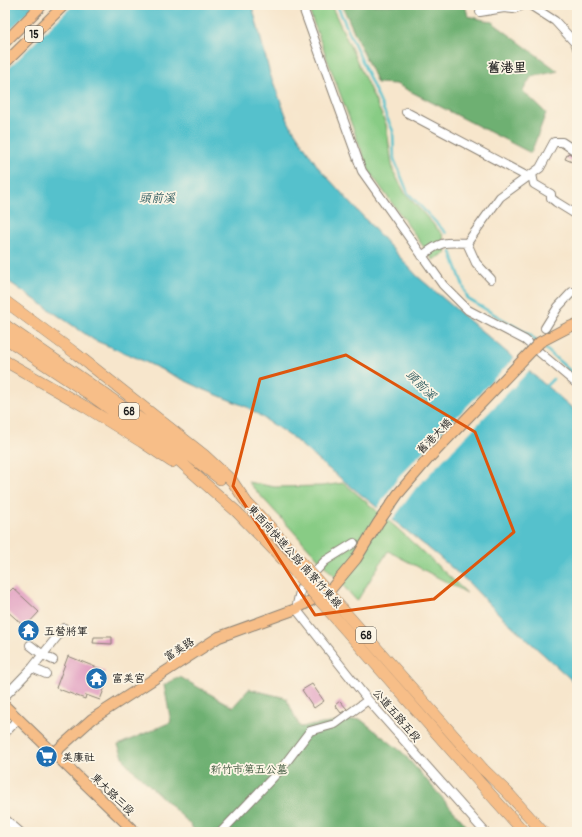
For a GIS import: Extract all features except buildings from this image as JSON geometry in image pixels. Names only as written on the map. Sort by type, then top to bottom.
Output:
[{"type":"highway","points":[[5,301],[75,353],[204,455],[232,481],[247,503]]},
{"type":"highway","name":"東西向快速公路 南寮竹東線","points":[[5,325],[155,429],[210,471],[247,503],[276,532],[479,772],[524,832]]},
{"type":"highway","name":"東西向快速公路 南寮竹東線","points":[[5,338],[89,394],[166,449],[202,479],[237,512],[293,570],[479,772],[507,792],[543,832]]},
{"type":"highway","points":[[5,361],[84,406],[142,442],[185,472],[237,512]]},
{"type":"main road","name":"15","points":[[5,42],[42,5]]},
{"type":"main road","name":"15","points":[[5,63],[64,5]]},
{"type":"main road","name":"舊港大橋","points":[[332,589],[356,559],[398,494],[428,459],[540,342],[577,324]]},
{"type":"main road","name":"富美路","points":[[54,753],[92,719],[219,637],[296,609],[332,589]]},
{"type":"main road","name":"東大路三段","points":[[5,706],[130,830]]},
{"type":"street","points":[[302,5],[362,171],[443,285],[468,310],[526,340],[577,384]]},
{"type":"street","points":[[480,12],[504,8],[513,9],[523,5]]},
{"type":"street","points":[[530,5],[555,21],[577,45]]},
{"type":"street","points":[[406,112],[530,175],[534,184],[551,194],[551,198],[577,215]]},
{"type":"street","points":[[468,243],[500,197],[540,168],[554,142],[562,142],[577,152]]},
{"type":"street","points":[[422,256],[445,242],[468,243]]},
{"type":"street","points":[[468,243],[476,263],[491,279]]},
{"type":"street","points":[[545,328],[558,307],[572,292],[577,293]]},
{"type":"street","points":[[296,609],[301,587],[325,561],[354,543]]},
{"type":"street","name":"公道五路五段","points":[[296,609],[368,700],[485,832]]},
{"type":"street","points":[[5,696],[32,668],[64,628]]},
{"type":"street","points":[[30,645],[43,655],[53,660]]},
{"type":"street","points":[[32,668],[46,674]]},
{"type":"street","points":[[221,832],[281,769],[310,731],[335,724],[368,700]]},
{"type":"street","points":[[5,733],[18,718]]},
{"type":"street","points":[[5,819],[20,832]]},
{"type":"highlighted area","points":[[346,355],[475,432],[514,532],[434,599],[315,615],[233,486],[260,379]]},
{"type":"green space","points":[[307,5],[331,5],[386,124],[393,171],[405,193],[443,235],[446,253],[433,260],[369,171]]},
{"type":"green space","points":[[342,5],[465,5],[468,16],[492,22],[558,71],[531,77],[523,91],[546,113],[531,153],[396,84],[377,83]]},
{"type":"green space","points":[[248,482],[275,487],[322,486],[344,483],[398,529],[467,593],[388,551],[357,601]]},
{"type":"green space","name":"新竹市第五公墓","points":[[180,677],[233,707],[249,689],[286,698],[300,727],[360,719],[402,752],[472,832],[196,832],[187,821],[126,763],[118,745],[171,722],[164,685]]},
{"type":"water","name":"頭前溪","points":[[5,5],[252,5],[270,74],[289,123],[318,167],[417,276],[577,412],[577,685],[498,613],[467,581],[293,438],[247,407],[205,390],[137,358],[94,340],[5,279]]},
{"type":"pier","points":[[35,5],[73,5],[5,72],[5,35]]},
{"type":"pier","points":[[515,357],[530,370],[416,488],[391,522],[376,510],[399,476]]},
{"type":"waterway","points":[[337,5],[393,131],[394,159],[408,193],[446,233]]},
{"type":"waterway","points":[[451,252],[468,299],[530,335],[536,341]]},
{"type":"waterway","points":[[540,344],[577,377]]},
{"type":"waterway","points":[[546,386],[553,379]]},
{"type":"place","name":"五營將軍","points":[[28,631]]},
{"type":"place","name":"富美宮","points":[[96,678]]},
{"type":"place","name":"美廉社","points":[[47,757]]},
{"type":"district","name":"舊港里","points":[[507,67]]}]
